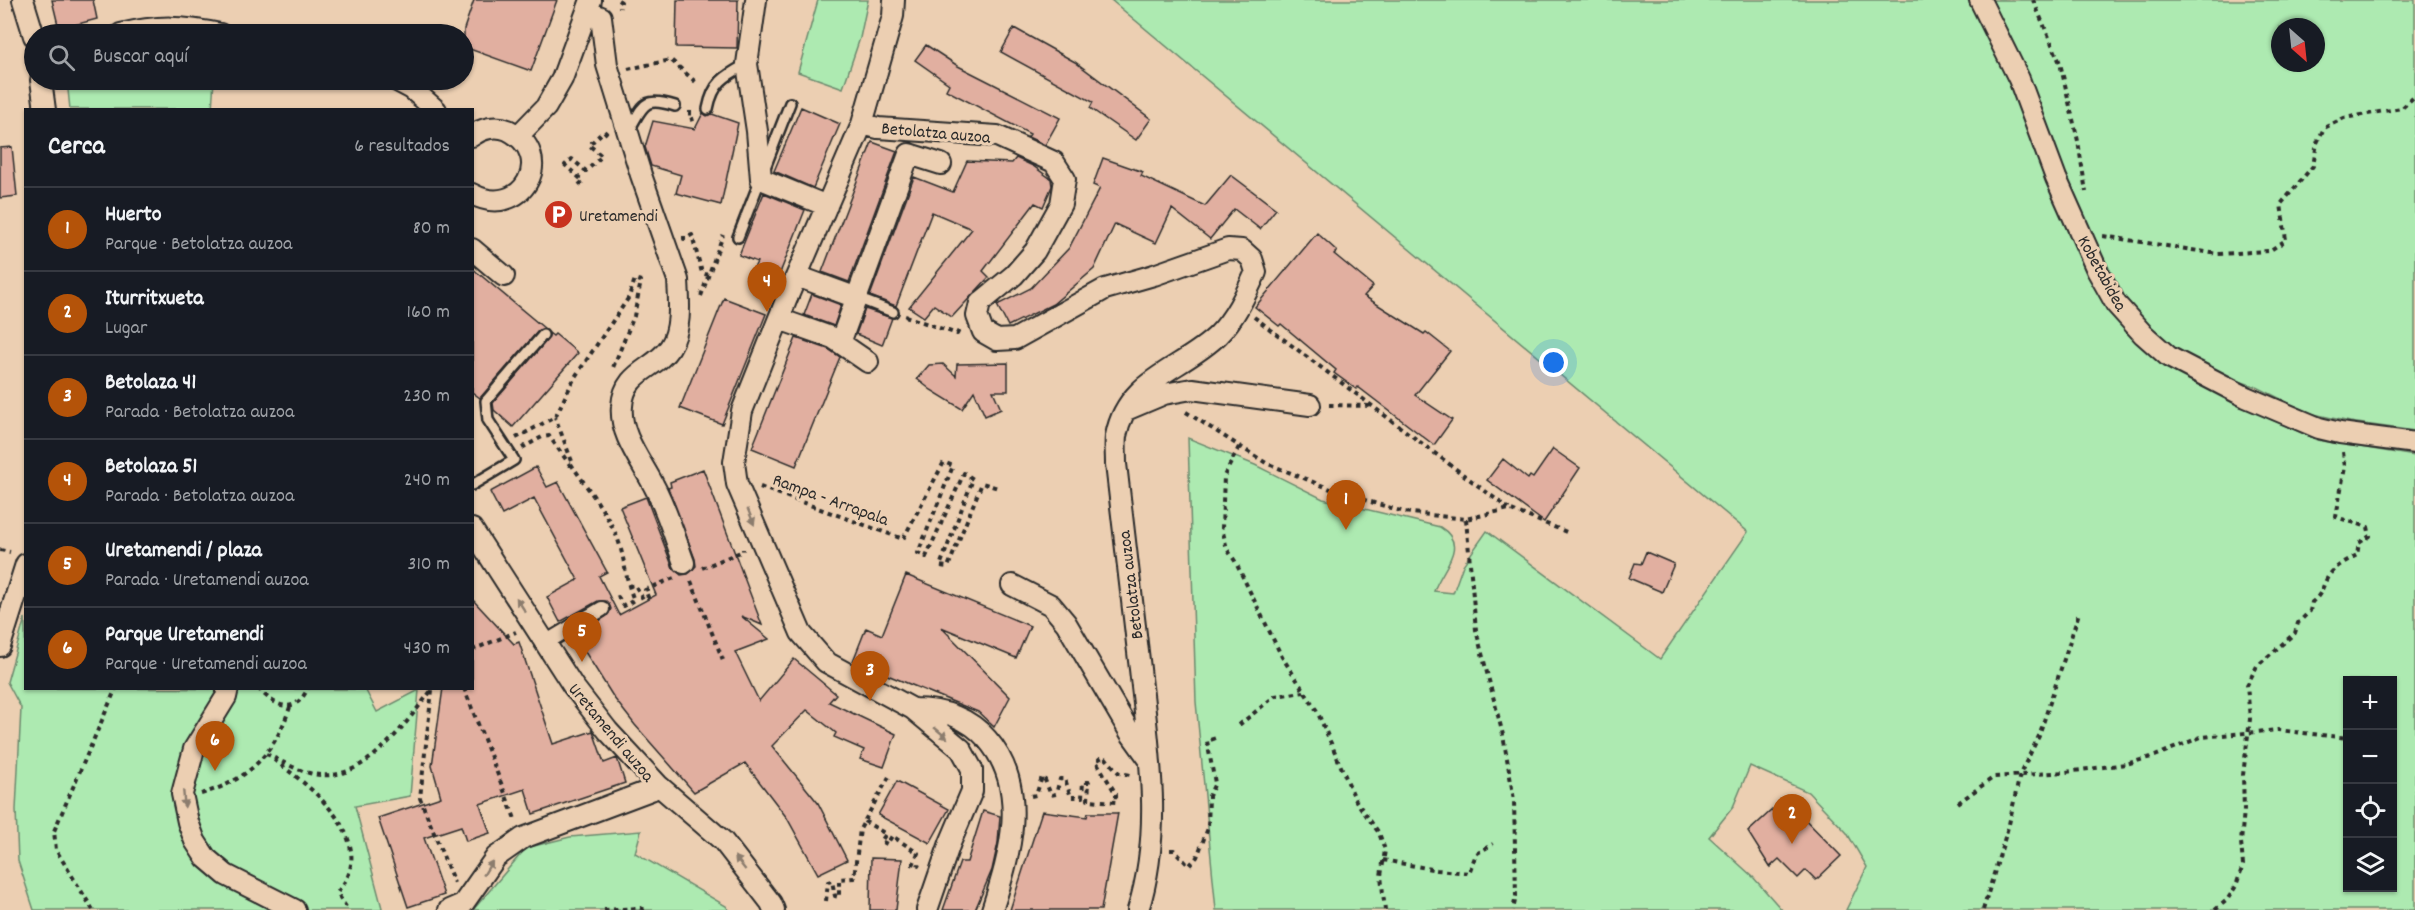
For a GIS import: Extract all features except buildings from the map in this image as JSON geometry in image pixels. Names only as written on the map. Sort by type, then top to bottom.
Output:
[{"type":"street","points":[[23,0],[30,24]]},
{"type":"street","points":[[756,0],[747,64],[757,131],[761,179],[827,206]]},
{"type":"street","points":[[862,124],[893,16],[894,0]]},
{"type":"street","name":"Kobetabidea","points":[[1980,0],[2019,79],[2060,189],[2097,270],[2116,304],[2143,334],[2169,357],[2246,397],[2319,428],[2415,443]]},
{"type":"street","points":[[519,136],[546,107],[562,79],[589,5],[601,17],[607,64],[659,231],[678,280],[676,334],[669,349],[637,374],[626,388],[621,407],[626,430],[654,486],[686,568]]},
{"type":"street","points":[[42,90],[45,108]]},
{"type":"street","points":[[413,90],[434,108]]},
{"type":"street","name":"Betolatza auzoa","points":[[927,910],[950,843],[972,791],[972,769],[961,749],[913,709],[826,662],[801,633],[737,484],[734,462],[742,411],[862,124],[878,128],[997,136],[1054,162],[1065,180],[1061,204],[1035,250],[1014,275],[980,303],[976,316],[983,332],[997,340],[1015,339],[1105,289],[1154,275],[1228,249],[1242,250],[1252,259],[1256,272],[1239,305],[1217,335],[1139,390],[1126,410],[1116,437],[1116,464],[1150,761],[1153,811],[1152,847],[1147,879],[1138,910]]},
{"type":"street","points":[[474,135],[490,128],[503,128],[519,136],[530,152],[532,164],[530,177],[515,196],[503,201],[490,201],[474,195]]},
{"type":"street","name":"Betolatza auzoa","points":[[840,343],[909,154],[941,164]]},
{"type":"street","points":[[474,251],[504,276]]},
{"type":"street","points":[[797,276],[857,298]]},
{"type":"street","points":[[779,319],[834,338],[868,362]]},
{"type":"street","points":[[1126,410],[1159,397],[1192,389],[1310,405]]},
{"type":"street","name":"Uretamendi auzoa","points":[[456,907],[496,857],[523,838],[651,790],[658,785],[608,731],[573,686],[474,532]]},
{"type":"street","points":[[0,646],[24,570]]},
{"type":"street","points":[[1012,585],[1051,605],[1066,623],[1131,734],[1150,761]]},
{"type":"street","points":[[545,643],[602,609]]},
{"type":"street","points":[[228,690],[194,749],[182,794],[195,841],[206,858],[226,875],[295,910]]},
{"type":"street","name":"Betolatza auzoa","points":[[913,709],[933,710],[973,725],[995,748],[1005,765],[1011,786],[1009,851],[992,910]]},
{"type":"street","points":[[658,785],[723,841],[774,910]]},
{"type":"lane","points":[[708,109],[719,81],[747,64]]},
{"type":"lane","points":[[629,130],[643,106],[657,100],[675,106]]},
{"type":"lane","points":[[738,237],[789,102]]},
{"type":"lane","points":[[857,298],[893,312]]},
{"type":"lane","points":[[474,484],[513,460],[488,420],[486,401],[543,335]]},
{"type":"path","points":[[618,0],[621,2],[619,11]]},
{"type":"path","points":[[2033,0],[2060,63],[2078,141],[2087,200]]},
{"type":"path","points":[[619,68],[632,69],[643,64],[671,60],[698,84]]},
{"type":"path","points":[[2093,235],[2218,254],[2269,251],[2286,240],[2281,204],[2313,166],[2317,143],[2324,128],[2344,118],[2402,108],[2415,96]]},
{"type":"path","points":[[579,185],[584,180],[565,165],[572,159],[586,171],[602,156],[589,145],[604,131],[626,152],[635,153]]},
{"type":"path","points":[[517,438],[555,417],[576,377],[629,297],[635,279],[641,281],[634,316],[611,372]]},
{"type":"path","points":[[1239,305],[1509,509],[1569,533]]},
{"type":"path","points":[[893,312],[957,334]]},
{"type":"path","points":[[1159,397],[1266,462],[1338,492],[1404,512],[1466,519],[1509,509]]},
{"type":"path","points":[[1310,405],[1372,405]]},
{"type":"path","points":[[555,417],[573,464],[571,465]]},
{"type":"path","points":[[2215,910],[2227,900],[2236,886],[2243,865],[2241,842],[2244,810],[2243,775],[2250,719],[2247,685],[2257,666],[2295,633],[2298,623],[2310,611],[2312,602],[2320,596],[2329,575],[2341,564],[2357,555],[2360,543],[2370,536],[2368,527],[2336,517],[2344,467],[2340,433]]},
{"type":"path","points":[[510,455],[542,437],[549,436],[616,534],[628,586],[636,585],[643,599],[648,597],[645,590],[686,568],[689,562],[693,571],[744,551],[740,541]]},
{"type":"path","points":[[1239,447],[1224,476],[1222,528],[1227,549],[1282,657],[1317,711],[1356,801],[1379,833],[1385,850],[1381,876],[1385,910]]},
{"type":"path","name":"Rampa - Arrapala","points":[[758,477],[760,487],[903,539],[944,462],[952,466],[918,553],[926,557],[964,473],[973,479],[940,566],[948,567],[982,483],[998,488]]},
{"type":"path","points":[[1466,519],[1476,630],[1503,735],[1514,800],[1516,896],[1512,910]]},
{"type":"path","points":[[686,568],[723,660]]},
{"type":"path","points":[[1983,910],[2009,824],[2020,774],[2039,736],[2079,613]]},
{"type":"path","points":[[474,649],[534,625]]},
{"type":"path","points":[[93,910],[56,850],[54,831],[115,690]]},
{"type":"path","points":[[260,690],[271,701],[290,707]]},
{"type":"path","points":[[183,800],[232,783],[245,776],[266,754],[284,724],[290,707],[302,699],[307,690]]},
{"type":"path","points":[[266,754],[308,773],[340,774],[359,766],[379,750],[402,727],[432,690]]},
{"type":"path","points":[[433,690],[420,798],[456,907]]},
{"type":"path","points":[[465,690],[501,788],[523,838]]},
{"type":"path","points":[[1239,725],[1275,696],[1304,692]]},
{"type":"path","points":[[1958,802],[1994,777],[2066,772],[2126,764],[2155,756],[2201,737],[2278,730],[2343,737]]},
{"type":"path","points":[[1189,866],[1197,857],[1208,828],[1209,796],[1215,783],[1207,741],[1216,738]]},
{"type":"path","points":[[266,754],[300,778],[335,813],[347,837],[351,854],[349,873],[338,893],[348,910]]},
{"type":"path","points":[[1029,788],[1031,797],[1036,795],[1042,777],[1051,795],[1056,794],[1060,779],[1065,778],[1071,797],[1082,797],[1083,782],[1089,782],[1088,800],[1116,802],[1116,794],[1096,761],[1104,756],[1119,773],[1133,776]]},
{"type":"path","points":[[826,901],[828,882],[832,881],[835,896],[839,897],[839,879],[854,878],[860,830],[890,775]]},
{"type":"path","points":[[864,820],[886,834],[881,841],[887,844],[892,836],[918,853],[913,865],[918,866],[923,854]]},
{"type":"path","points":[[1383,860],[1437,870],[1469,873],[1476,855],[1493,844]]},
{"type":"path","points":[[923,868],[925,862]]},
{"type":"path","points":[[604,910],[640,908],[645,910]]},
{"type":"green space","points":[[818,0],[868,0],[860,38],[843,88],[798,72]]},
{"type":"green space","points":[[1111,0],[2415,0],[2415,431],[2350,422],[2309,413],[2257,387],[2172,359],[2253,411],[2317,440],[2415,456],[2415,910],[1846,910],[1867,867],[1847,833],[1808,792],[1750,766],[1733,807],[1709,837],[1753,877],[1782,910],[1216,910],[1196,702],[1188,438],[1255,465],[1323,499],[1440,527],[1449,534],[1453,541],[1453,549],[1434,591],[1453,593],[1463,565],[1487,531],[1660,659],[1748,532]]},
{"type":"green space","points":[[68,90],[213,90],[212,108],[70,108]]},
{"type":"green space","points":[[24,622],[24,690],[366,690],[377,712],[419,690],[410,796],[355,806],[382,908],[380,910],[34,910],[18,861],[16,810],[21,708],[7,682]]},
{"type":"green space","points":[[641,831],[635,853],[726,906],[729,910],[473,910],[526,848],[570,837]]},
{"type":"place","name":"Uretamendi","points":[[558,215]]},
{"type":"place","name":"Betolaza 51","points":[[767,312]]},
{"type":"place","name":"Huerto","points":[[1346,530]]},
{"type":"place","name":"Uretamendi / plaza","points":[[582,662]]},
{"type":"place","name":"Betolaza 41","points":[[870,701]]},
{"type":"place","name":"Parque Uretamendi","points":[[215,771]]},
{"type":"place","name":"Iturritxueta","points":[[1792,844]]}]
